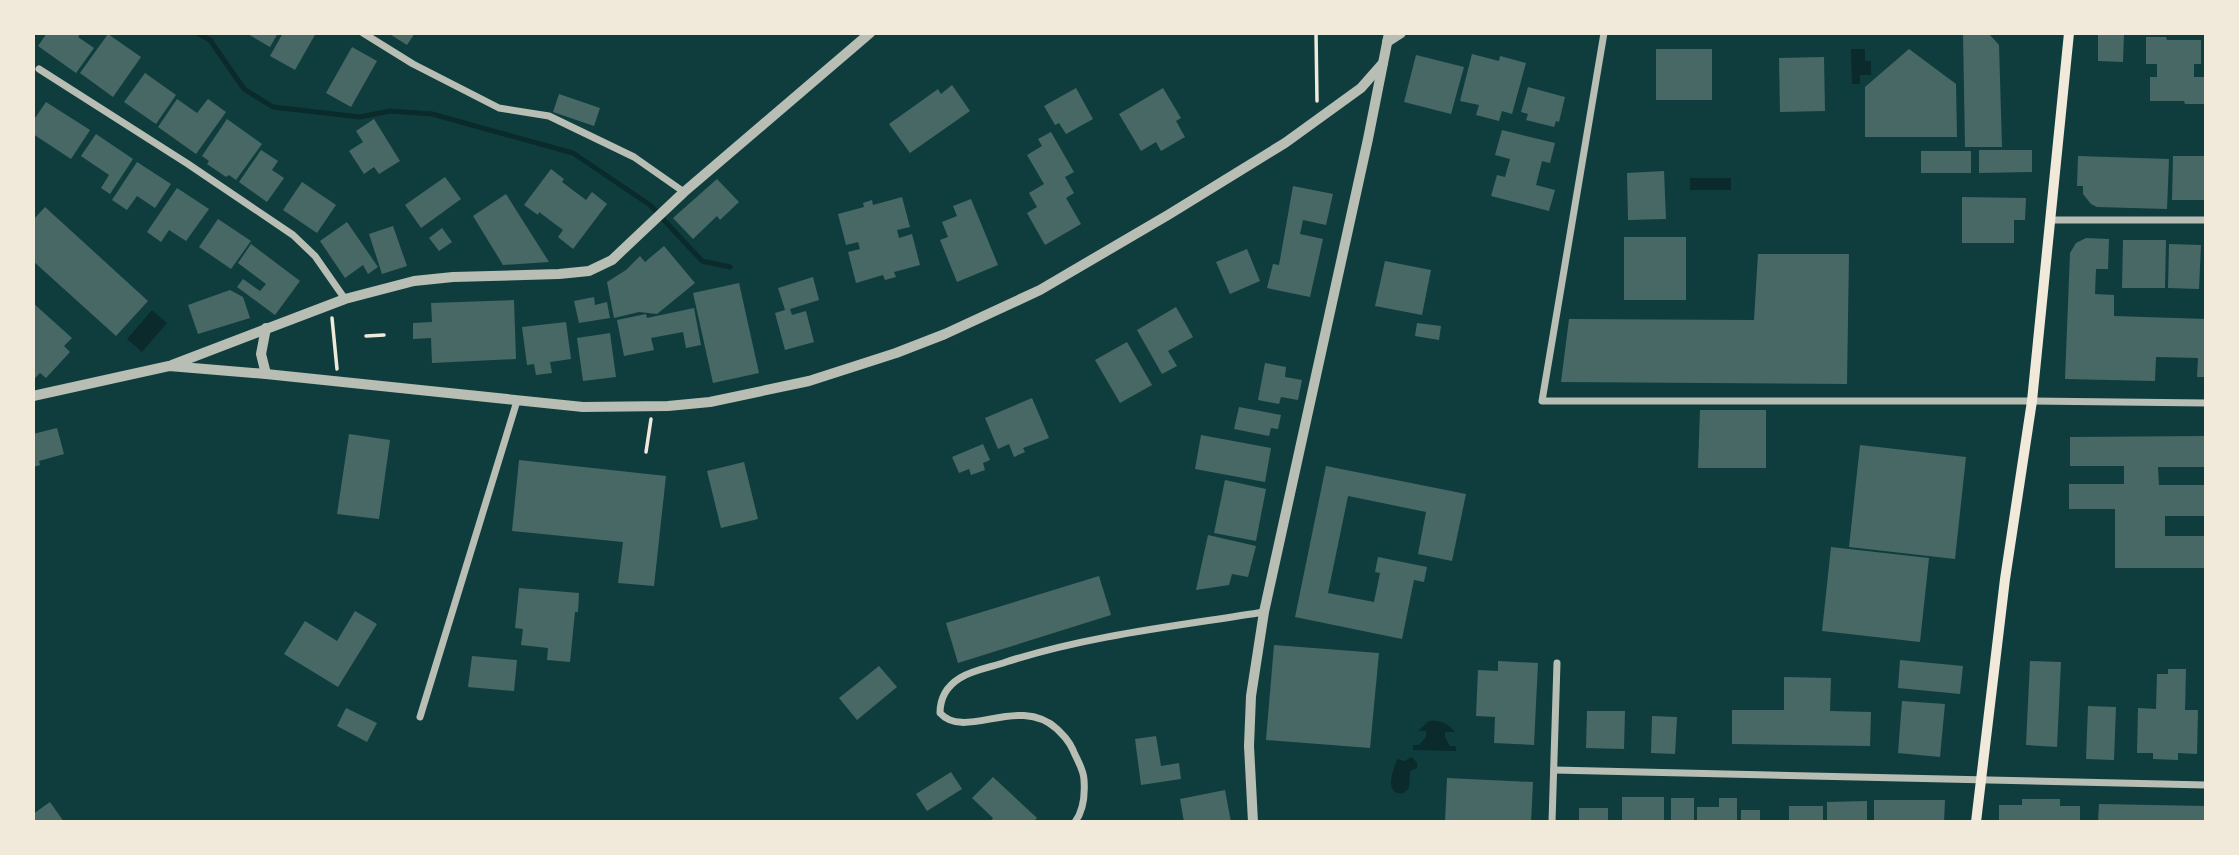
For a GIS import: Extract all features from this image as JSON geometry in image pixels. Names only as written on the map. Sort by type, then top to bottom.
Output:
[{"type":"main road","points":[[1976,822],[2005,579],[2032,401],[2069,33]]},
{"type":"street","points":[[363,33],[413,64],[499,108],[550,116],[622,151],[684,192]]},
{"type":"street","points":[[33,397],[169,366],[345,299],[414,281],[589,271],[612,260],[684,192],[870,33]]},
{"type":"street","points":[[1253,822],[1249,746],[1251,696],[1264,612],[1388,38],[1401,33]]},
{"type":"street","points":[[1604,33],[1542,401],[2206,403]]},
{"type":"street","points":[[169,366],[583,407],[652,407],[710,402],[809,381],[896,353],[1029,296],[1273,150],[1361,88],[1383,63]]},
{"type":"street","points":[[39,69],[293,235],[315,256],[345,299]]},
{"type":"street","points":[[2050,220],[2206,220]]},
{"type":"street","points":[[266,328],[261,354],[266,374]]},
{"type":"street","points":[[420,717],[517,401]]},
{"type":"street","points":[[1075,822],[1082,807],[1084,777],[1069,740],[1049,723],[1030,715],[957,723],[946,720],[940,713],[940,702],[946,690],[961,677],[1042,651],[1112,635],[1264,612]]},
{"type":"street","points":[[1552,822],[1557,663]]},
{"type":"street","points":[[1554,770],[2206,785]]},
{"type":"path","points":[[1316,33],[1318,120]]},
{"type":"path","points":[[331,304],[338,382]]},
{"type":"path","points":[[366,336],[383,335]]},
{"type":"path","points":[[646,452],[652,407]]},
{"type":"water","points":[[1851,49],[1865,49],[1865,61],[1871,61],[1871,75],[1860,75],[1860,84],[1852,84]]},
{"type":"water","points":[[1690,178],[1731,178],[1731,190],[1690,190]]},
{"type":"water","points":[[152,310],[167,323],[142,352],[127,339]]},
{"type":"water","points":[[1429,721],[1443,723],[1455,732],[1445,732],[1445,737],[1450,746],[1456,746],[1456,751],[1413,750],[1413,745],[1419,745],[1426,737],[1426,731],[1418,731]]},
{"type":"water","points":[[1412,757],[1417,768],[1410,771],[1409,788],[1398,793],[1394,791],[1391,783],[1397,759],[1404,761]]},
{"type":"building","points":[[47,33],[81,33],[78,37],[94,48],[76,73],[38,46]]},
{"type":"building","points":[[246,33],[278,33],[270,47]]},
{"type":"building","points":[[283,33],[316,33],[295,70],[270,56]]},
{"type":"building","points":[[388,33],[415,33],[407,45]]},
{"type":"building","points":[[1963,33],[1990,35],[1999,45],[2002,147],[1965,147]]},
{"type":"building","points":[[2098,33],[2124,33],[2123,62],[2098,61]]},
{"type":"building","points":[[108,34],[141,57],[113,97],[80,73]]},
{"type":"building","points":[[2146,37],[2201,40],[2201,64],[2194,64],[2194,77],[2205,77],[2205,104],[2150,101],[2150,77],[2157,77],[2157,64],[2146,64]]},
{"type":"building","points":[[352,47],[377,61],[351,107],[326,93]]},
{"type":"building","points":[[1656,49],[1712,49],[1712,100],[1656,100]]},
{"type":"building","points":[[1909,49],[1956,84],[1957,137],[1865,137],[1865,87]]},
{"type":"building","points":[[1472,54],[1499,61],[1500,56],[1526,63],[1512,114],[1502,111],[1499,121],[1476,115],[1479,105],[1460,101]]},
{"type":"building","points":[[1416,55],[1464,67],[1451,114],[1404,102]]},
{"type":"building","points":[[1824,57],[1825,111],[1780,112],[1779,58]]},
{"type":"building","points":[[145,73],[176,95],[156,124],[124,102]]},
{"type":"building","points":[[952,85],[970,111],[910,153],[889,124],[938,89],[941,94]]},
{"type":"building","points":[[1528,87],[1565,97],[1559,122],[1556,121],[1554,127],[1526,120],[1528,114],[1521,112]]},
{"type":"building","points":[[1076,88],[1093,119],[1066,134],[1059,123],[1055,125],[1044,106]]},
{"type":"building","points":[[1163,88],[1181,118],[1176,121],[1185,137],[1161,151],[1156,142],[1141,151],[1119,114]]},
{"type":"building","points":[[559,94],[600,108],[594,126],[553,112]]},
{"type":"building","points":[[177,99],[197,113],[208,99],[226,112],[196,154],[158,127]]},
{"type":"building","points":[[46,102],[90,130],[71,159],[33,134],[33,121]]},
{"type":"building","points":[[227,119],[262,144],[236,180],[229,175],[226,177],[207,164],[209,161],[202,156]]},
{"type":"building","points":[[374,119],[400,161],[379,174],[374,167],[364,174],[349,151],[363,142],[356,131]]},
{"type":"building","points":[[1502,130],[1555,143],[1550,163],[1542,161],[1536,185],[1555,190],[1549,211],[1491,196],[1497,175],[1505,177],[1510,159],[1495,155]]},
{"type":"building","points":[[1051,132],[1074,172],[1065,177],[1074,193],[1066,198],[1081,224],[1045,245],[1027,213],[1037,207],[1029,193],[1044,184],[1027,155],[1042,146],[1038,139]]},
{"type":"building","points":[[96,134],[133,159],[110,194],[101,188],[109,175],[81,156]]},
{"type":"building","points":[[261,150],[278,161],[272,170],[284,178],[267,202],[239,182]]},
{"type":"building","points":[[1979,150],[2032,150],[2032,172],[1979,173]]},
{"type":"building","points":[[1921,151],[1971,151],[1971,173],[1921,173]]},
{"type":"building","points":[[2078,156],[2169,159],[2167,209],[2097,207],[2091,204],[2083,194],[2083,186],[2077,186]]},
{"type":"building","points":[[2173,156],[2206,156],[2206,200],[2172,200]]},
{"type":"building","points":[[137,162],[171,184],[155,208],[137,196],[127,210],[112,200]]},
{"type":"building","points":[[551,169],[564,179],[562,182],[586,200],[592,192],[607,204],[573,249],[558,237],[563,230],[539,212],[538,215],[524,205]]},
{"type":"building","points":[[1664,171],[1666,219],[1628,220],[1627,173]]},
{"type":"building","points":[[445,177],[461,199],[421,228],[405,205]]},
{"type":"building","points":[[717,179],[739,202],[720,220],[717,216],[693,239],[673,218]]},
{"type":"building","points":[[302,182],[336,205],[317,233],[283,210]]},
{"type":"building","points":[[1293,186],[1333,194],[1326,225],[1303,220],[1300,234],[1323,239],[1310,297],[1267,288],[1273,264],[1279,265]]},
{"type":"building","points":[[177,188],[209,209],[186,241],[169,230],[161,242],[147,232]]},
{"type":"building","points":[[506,194],[549,262],[503,265],[473,216]]},
{"type":"building","points":[[902,197],[910,227],[897,230],[899,238],[912,234],[920,265],[894,272],[896,277],[885,280],[883,275],[856,283],[848,252],[860,249],[858,242],[846,245],[838,214],[864,207],[863,203],[872,200],[873,205]]},
{"type":"building","points":[[1962,197],[2026,198],[2025,220],[2014,220],[2014,243],[1962,243]]},
{"type":"building","points":[[971,199],[998,265],[957,282],[940,240],[948,237],[942,222],[957,216],[953,206]]},
{"type":"building","points":[[45,207],[148,301],[116,336],[33,261],[33,220]]},
{"type":"building","points":[[218,219],[251,241],[231,269],[199,247]]},
{"type":"building","points":[[347,222],[378,267],[368,274],[363,265],[345,278],[320,241]]},
{"type":"building","points":[[393,226],[407,266],[382,274],[369,234]]},
{"type":"building","points":[[442,228],[452,242],[439,251],[429,238]]},
{"type":"building","points":[[1624,237],[1686,237],[1686,300],[1624,300]]},
{"type":"building","points":[[2086,238],[2109,239],[2108,269],[2096,269],[2095,294],[2114,295],[2114,316],[2206,319],[2206,377],[2197,377],[2198,358],[2156,357],[2155,381],[2065,379],[2070,253],[2076,243]]},
{"type":"building","points":[[2123,240],[2166,240],[2165,288],[2122,288]]},
{"type":"building","points":[[251,244],[300,281],[275,315],[237,287],[243,279],[260,291],[266,284],[238,263]]},
{"type":"building","points":[[2169,244],[2201,245],[2199,289],[2168,288]]},
{"type":"building","points":[[664,246],[695,283],[657,314],[639,312],[614,318],[607,282],[626,270],[640,256],[645,262]]},
{"type":"building","points":[[1247,249],[1260,281],[1230,294],[1216,262]]},
{"type":"building","points":[[1758,254],[1849,254],[1847,384],[1561,382],[1569,319],[1754,320]]},
{"type":"building","points":[[1385,261],[1431,270],[1422,315],[1375,306]]},
{"type":"building","points":[[813,277],[819,300],[790,309],[792,315],[806,311],[814,342],[785,350],[775,313],[785,310],[778,288]]},
{"type":"building","points":[[739,283],[759,373],[713,383],[693,293]]},
{"type":"building","points":[[230,290],[243,297],[250,318],[198,334],[188,305]]},
{"type":"building","points":[[594,297],[595,305],[607,302],[610,318],[579,323],[574,301]]},
{"type":"building","points":[[514,300],[516,359],[432,363],[431,338],[413,339],[413,323],[432,322],[431,303]]},
{"type":"building","points":[[33,303],[72,338],[64,346],[70,352],[46,378],[40,373],[33,380]]},
{"type":"building","points":[[1176,307],[1193,337],[1168,351],[1177,366],[1162,374],[1137,330]]},
{"type":"building","points":[[694,308],[701,345],[686,348],[683,332],[651,338],[654,350],[624,356],[617,320],[646,314],[647,318]]},
{"type":"building","points":[[566,322],[571,359],[550,362],[552,373],[536,375],[534,364],[527,365],[522,327]]},
{"type":"building","points":[[1417,323],[1441,326],[1439,340],[1415,336]]},
{"type":"building","points":[[610,333],[616,377],[583,381],[577,338]]},
{"type":"building","points":[[1127,342],[1152,385],[1120,403],[1095,360]]},
{"type":"building","points":[[1265,363],[1286,367],[1285,377],[1302,380],[1298,400],[1281,397],[1279,404],[1258,400]]},
{"type":"building","points":[[1032,398],[1049,438],[1023,448],[1025,452],[1014,457],[1009,444],[998,449],[985,418]]},
{"type":"building","points":[[1239,407],[1281,415],[1278,429],[1271,428],[1269,436],[1234,429]]},
{"type":"building","points":[[1700,410],[1766,410],[1766,468],[1698,468]]},
{"type":"building","points":[[57,428],[64,454],[39,461],[40,465],[33,467],[33,434]]},
{"type":"building","points":[[349,434],[390,440],[379,519],[337,514]]},
{"type":"building","points":[[1201,435],[1271,448],[1265,482],[1195,469]]},
{"type":"building","points":[[2206,436],[2206,467],[2158,467],[2159,485],[2206,485],[2206,516],[2165,516],[2165,536],[2206,536],[2206,568],[2115,568],[2115,509],[2069,509],[2069,484],[2124,484],[2124,466],[2070,466],[2070,437]]},
{"type":"building","points":[[983,444],[990,460],[983,463],[985,470],[971,475],[969,469],[959,473],[952,457]]},
{"type":"building","points":[[1860,445],[1966,457],[1955,559],[1849,547]]},
{"type":"building","points":[[519,460],[666,476],[654,586],[618,583],[623,542],[512,531]]},
{"type":"building","points":[[744,462],[758,519],[721,528],[707,471]]},
{"type":"building","points":[[1326,466],[1466,494],[1452,561],[1418,554],[1426,512],[1348,496],[1328,593],[1374,602],[1380,573],[1375,572],[1378,557],[1427,567],[1424,582],[1414,580],[1402,639],[1295,617]]},
{"type":"building","points":[[1225,480],[1266,489],[1256,541],[1214,533]]},
{"type":"building","points":[[1208,535],[1256,546],[1248,577],[1232,574],[1229,585],[1196,590]]},
{"type":"building","points":[[1831,547],[1929,558],[1920,642],[1822,631]]},
{"type":"building","points":[[1099,576],[1111,615],[958,663],[946,623]]},
{"type":"building","points":[[519,588],[579,593],[570,662],[547,660],[548,648],[521,645],[523,629],[515,628]]},
{"type":"building","points":[[355,611],[377,624],[338,687],[284,654],[305,621],[337,641]]},
{"type":"building","points":[[1274,645],[1379,653],[1370,748],[1266,740]]},
{"type":"building","points":[[472,656],[517,660],[514,691],[468,687]]},
{"type":"building","points":[[1900,660],[1963,666],[1960,694],[1898,688]]},
{"type":"building","points":[[1498,661],[1538,663],[1534,745],[1494,743],[1495,717],[1476,716],[1478,670],[1498,671]]},
{"type":"building","points":[[2030,661],[2061,662],[2057,747],[2026,745]]},
{"type":"building","points":[[879,666],[897,687],[857,720],[839,698]]},
{"type":"building","points":[[2168,669],[2186,669],[2185,710],[2198,710],[2197,754],[2178,753],[2178,760],[2153,759],[2153,753],[2137,753],[2138,708],[2156,709],[2157,674],[2168,674]]},
{"type":"building","points":[[1784,677],[1831,678],[1830,711],[1871,712],[1870,746],[1732,744],[1732,710],[1784,710]]},
{"type":"building","points":[[1902,701],[1945,704],[1940,757],[1898,753]]},
{"type":"building","points":[[2088,706],[2116,707],[2114,760],[2086,759]]},
{"type":"building","points":[[346,708],[377,723],[367,742],[337,726]]},
{"type":"building","points":[[1587,711],[1625,711],[1624,749],[1586,748]]},
{"type":"building","points":[[1652,716],[1677,717],[1675,754],[1651,753]]},
{"type":"building","points":[[1156,736],[1161,766],[1179,763],[1181,779],[1141,785],[1135,739]]},
{"type":"building","points":[[951,772],[962,789],[927,811],[916,794]]},
{"type":"building","points":[[993,777],[1037,818],[1033,822],[990,822],[993,818],[972,798]]},
{"type":"building","points":[[1447,778],[1533,782],[1531,822],[1445,822]]},
{"type":"building","points":[[1225,790],[1231,822],[1184,822],[1180,799]]},
{"type":"building","points":[[1622,797],[1664,797],[1664,822],[1622,822]]},
{"type":"building","points":[[1671,798],[1694,798],[1694,822],[1671,822]]},
{"type":"building","points":[[1719,798],[1737,798],[1737,822],[1697,822],[1697,807],[1719,807]]},
{"type":"building","points":[[2022,799],[2060,799],[2060,806],[2080,806],[2080,822],[1999,822],[1999,805],[2022,805]]},
{"type":"building","points":[[1874,800],[1945,800],[1944,822],[1874,822]]},
{"type":"building","points":[[1867,801],[1867,822],[1827,822],[1827,802]]},
{"type":"building","points":[[50,802],[64,822],[33,822],[33,814]]},
{"type":"building","points":[[2099,804],[2206,806],[2206,822],[2098,822]]},
{"type":"building","points":[[1789,806],[1823,806],[1823,822],[1789,822]]},
{"type":"building","points":[[1579,808],[1608,808],[1608,822],[1579,822]]},
{"type":"building","points":[[1741,810],[1760,810],[1760,822],[1741,822]]},
{"type":"waterway","points":[[197,33],[210,40],[244,89],[273,107],[360,117],[390,111],[432,114],[573,153],[650,205],[702,261],[730,267]]}]
